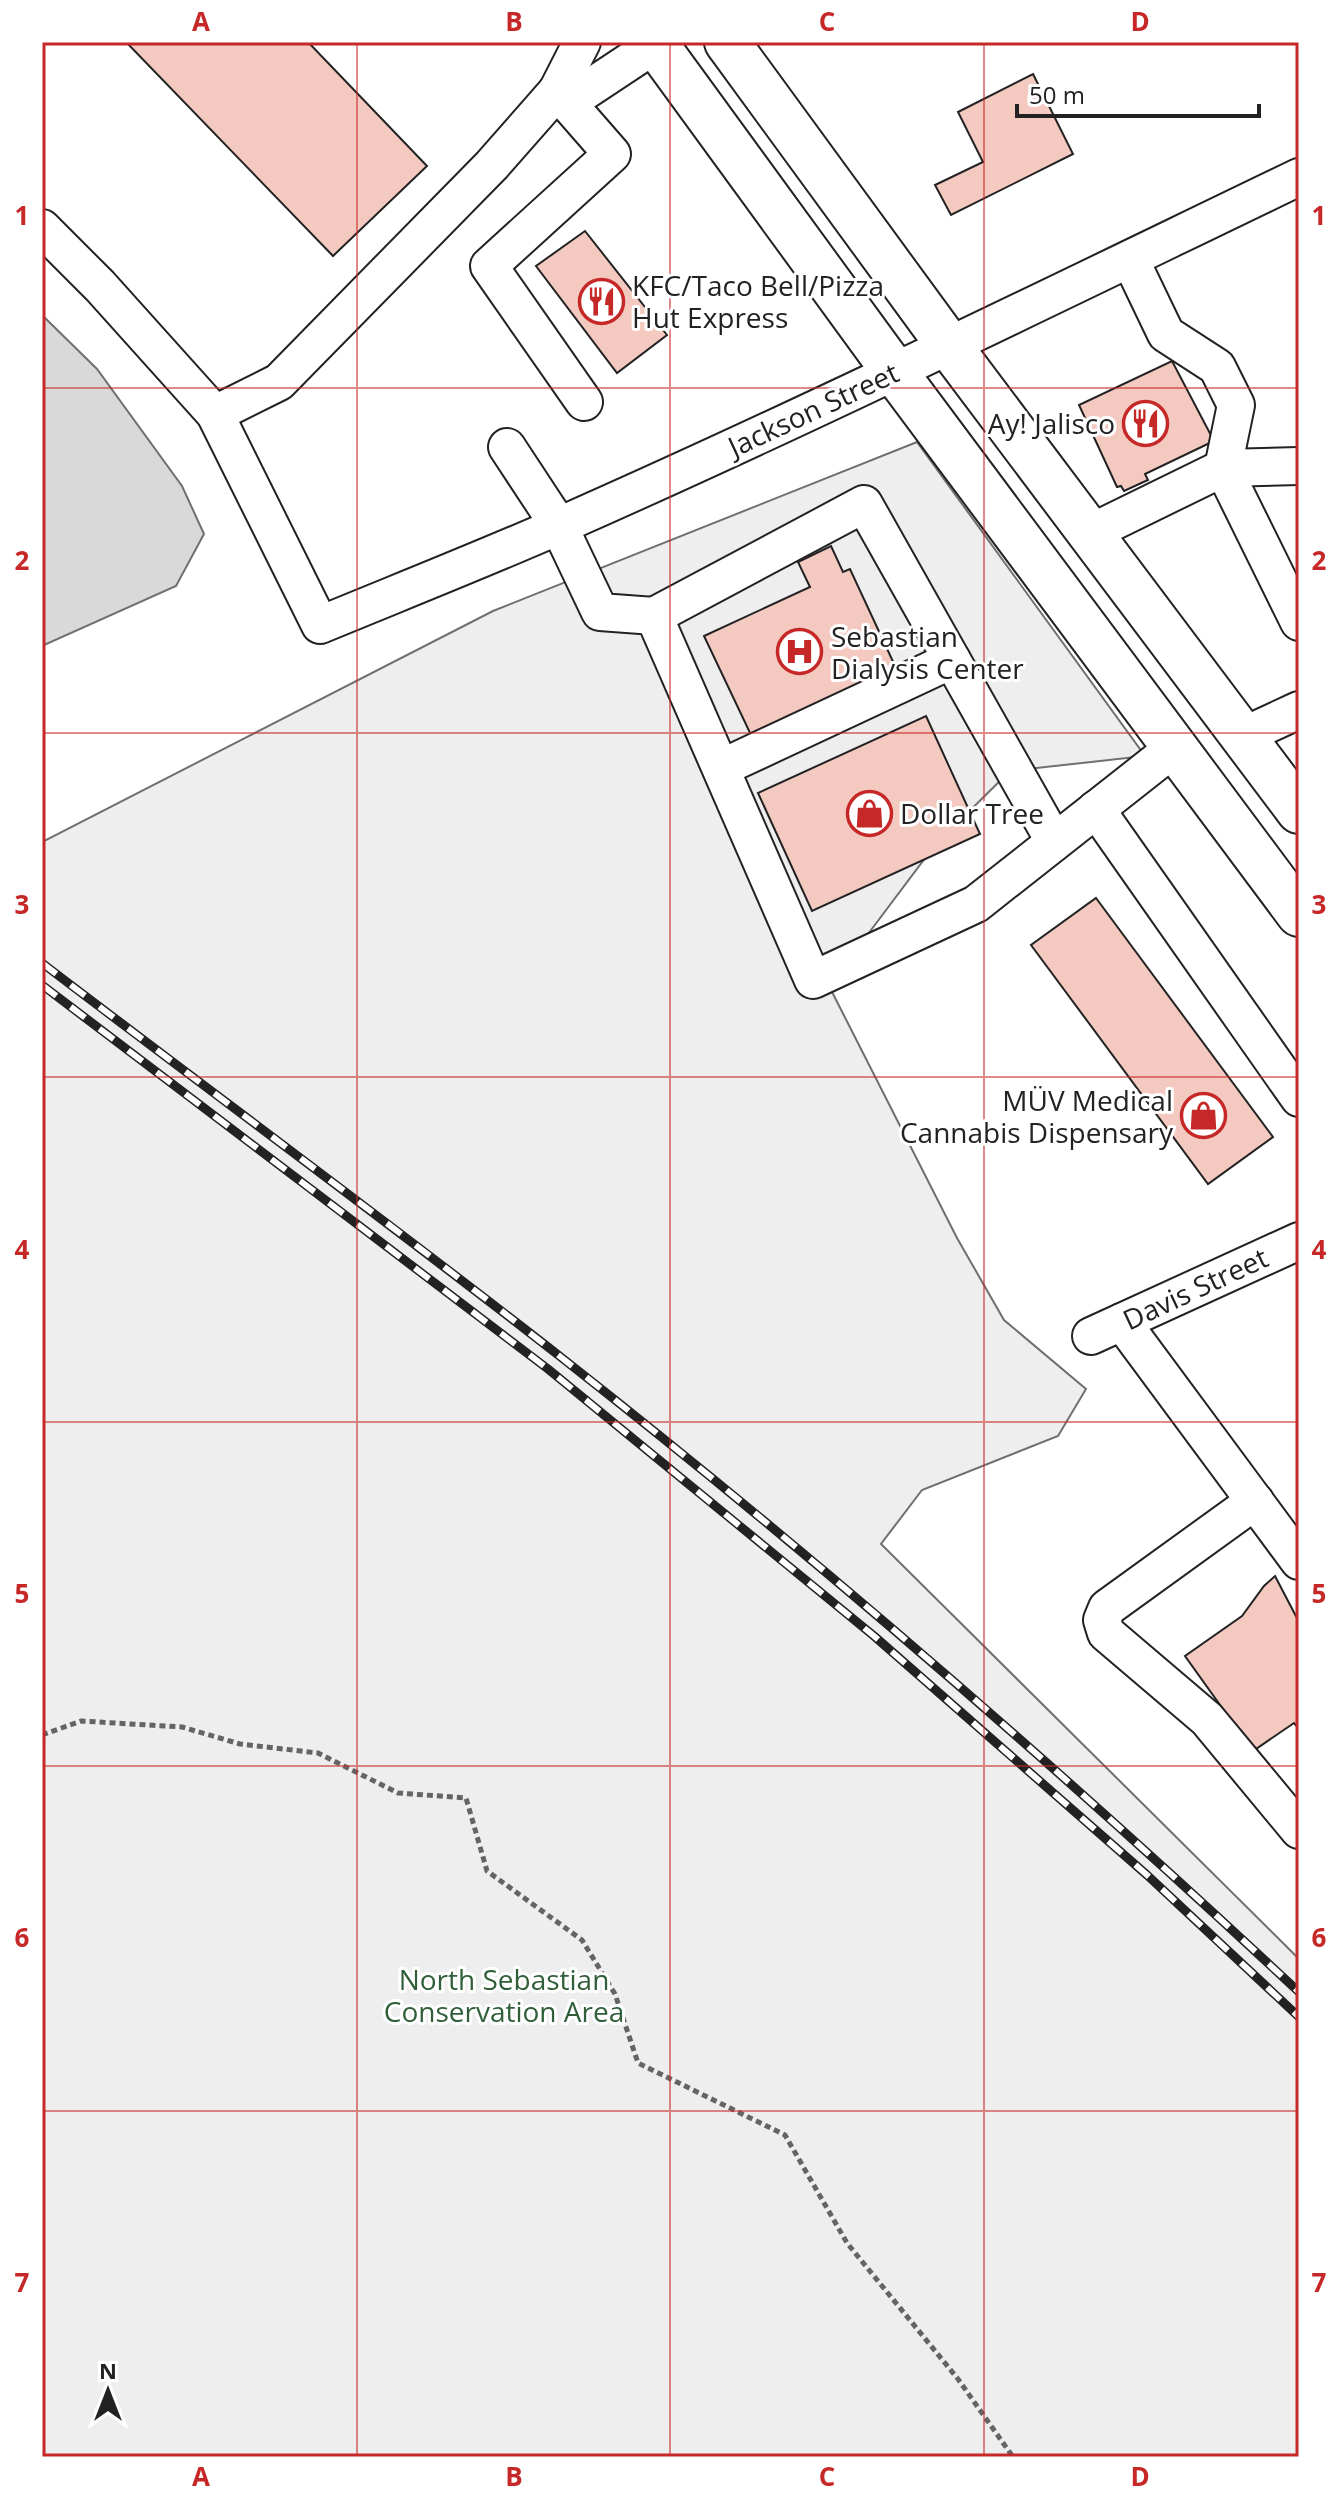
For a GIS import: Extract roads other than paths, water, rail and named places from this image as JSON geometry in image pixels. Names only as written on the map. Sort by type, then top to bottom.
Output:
[{"type":"main road","points":[[727,42],[950,347],[1299,811]]},
{"type":"main road","points":[[655,43],[894,371],[1299,914]]},
{"type":"street","points":[[42,228],[100,286],[215,414],[279,382],[492,165],[557,91],[582,42]]},
{"type":"street","points":[[557,91],[585,91],[655,43]]},
{"type":"street","points":[[557,91],[612,154],[489,266],[584,402]]},
{"type":"street","name":"Jackson Street","points":[[215,414],[320,625],[559,526],[950,347],[1299,177]]},
{"type":"street","points":[[1130,259],[1166,334],[1217,367],[1236,405],[1223,468],[1299,622]]},
{"type":"street","points":[[507,447],[559,526],[600,612],[654,616],[864,504],[1054,841]]},
{"type":"street","points":[[1090,533],[1223,468],[1299,466]]},
{"type":"street","points":[[654,616],[813,980],[976,904],[1174,748]]},
{"type":"street","points":[[721,768],[952,660]]},
{"type":"street","points":[[1243,736],[1299,710]]},
{"type":"street","points":[[1096,809],[1299,1098]]},
{"type":"street","name":"Davis Street","points":[[1255,1501],[1106,1329],[1299,1241]]},
{"type":"street","points":[[1299,1561],[1255,1501],[1107,1608],[1102,1620],[1106,1633],[1207,1719],[1299,1830]]},
{"type":"railway","points":[[42,963],[498,1308],[751,1510],[1029,1747],[1299,1992]]},
{"type":"railway","points":[[42,985],[548,1369],[874,1636],[1147,1875],[1299,2017]]},
{"type":"place","name":"KFC/Taco Bell/Pizza Hut Express","points":[[601,301]]},
{"type":"place","name":"Ay! Jalisco","points":[[1146,423]]},
{"type":"place","name":"Sebastian Dialysis Center","points":[[800,652]]},
{"type":"place","name":"Dollar Tree","points":[[869,813]]},
{"type":"place","name":"MÜV Medical Cannabis Dispensary","points":[[1204,1116]]},
{"type":"park label","name":"North Sebastian Conservation Area","points":[[504,1995]]}]
